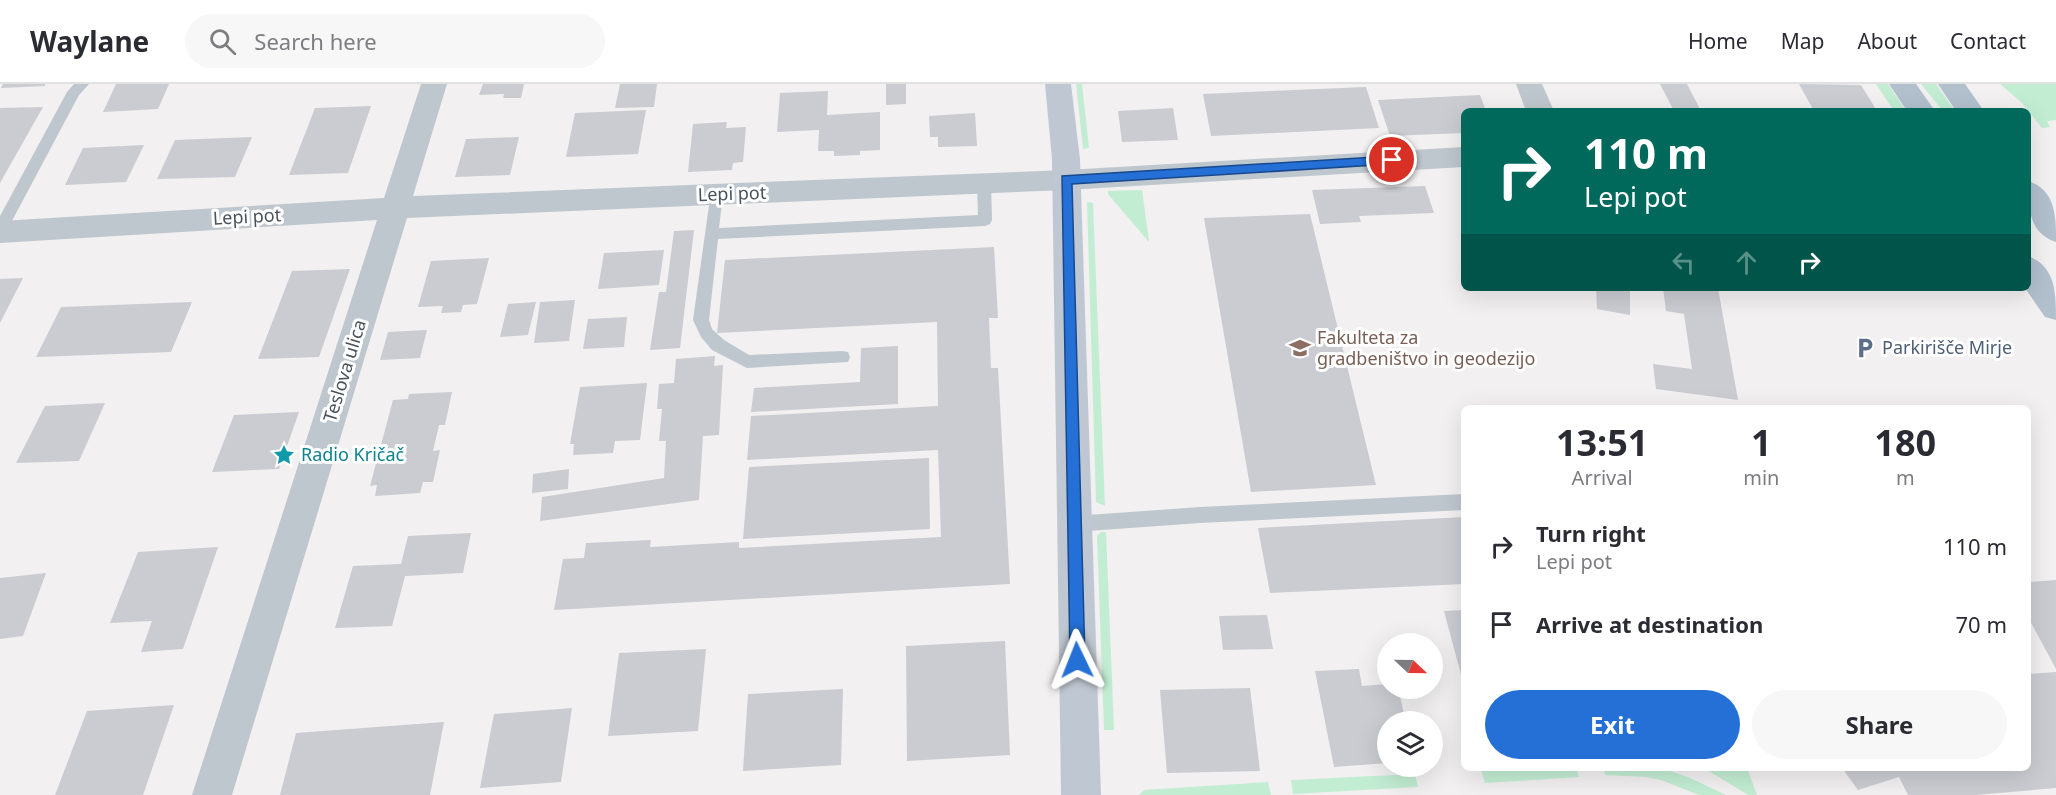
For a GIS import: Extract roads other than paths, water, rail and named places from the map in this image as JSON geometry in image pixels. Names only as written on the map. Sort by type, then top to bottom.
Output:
[{"type":"main road","points":[[1902,84],[1919,108]]},
{"type":"main road","points":[[1951,84],[1968,108]]},
{"type":"main road","points":[[2031,196],[2056,231]]},
{"type":"main road","points":[[2031,272],[2056,308]]},
{"type":"street","name":"Teslova ulica","points":[[212,795],[434,84]]},
{"type":"street","points":[[1058,84],[1066,180],[1081,795]]},
{"type":"street","points":[[1529,84],[1539,108]]},
{"type":"street","name":"Lepi pot","points":[[0,231],[395,208],[1066,180],[1461,157]]},
{"type":"lane","points":[[0,231],[74,92],[82,84]]},
{"type":"lane","points":[[711,234],[985,220],[984,183]]},
{"type":"lane","points":[[716,195],[700,320],[706,333],[718,345],[747,362],[842,357]]},
{"type":"lane","points":[[1074,524],[1200,515],[1461,502]]},
{"type":"place","name":"Fakulteta za gradbeništvo in geodezijo","points":[[1300,348]]},
{"type":"place","name":"Parkirišče Mirje","points":[[1865,348]]},
{"type":"place","name":"Radio Kričač","points":[[284,455]]}]
